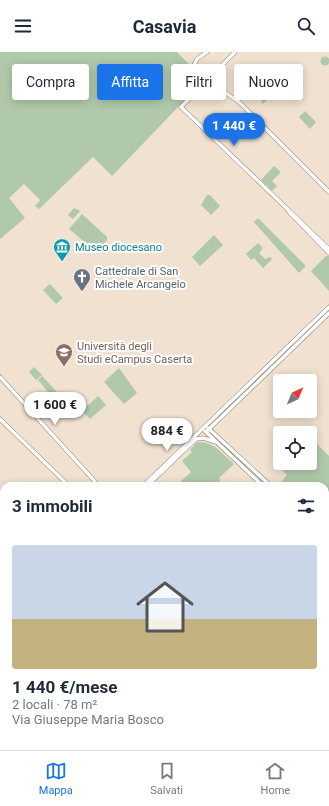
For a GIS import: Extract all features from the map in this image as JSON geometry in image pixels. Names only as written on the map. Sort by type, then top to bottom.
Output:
[{"type":"street","points":[[194,64],[197,59],[207,52]]},
{"type":"street","points":[[224,64],[235,52]]},
{"type":"street","points":[[226,92],[258,120],[329,192]]},
{"type":"street","points":[[188,100],[181,107],[275,199],[329,249]]},
{"type":"street","points":[[292,214],[329,253]]},
{"type":"street","points":[[148,482],[205,431],[329,307]]},
{"type":"street","points":[[311,326],[329,313]]},
{"type":"street","points":[[0,377],[95,482]]},
{"type":"street","points":[[0,419],[66,482]]},
{"type":"street","points":[[209,426],[265,482]]},
{"type":"street","points":[[205,431],[236,462],[262,482]]},
{"type":"street","points":[[151,482],[196,439],[203,438],[216,442]]},
{"type":"street","points":[[236,462],[240,458]]},
{"type":"green space","points":[[0,52],[177,52],[189,64],[171,64],[171,100],[185,100],[112,176],[93,157],[39,209],[35,206],[40,200],[24,184],[9,198],[25,218],[0,239]]},
{"type":"green space","points":[[325,56],[330,61],[325,66],[320,61]]},
{"type":"green space","points":[[261,100],[267,100],[263,104]]},
{"type":"green space","points":[[305,111],[316,122],[310,129],[299,117]]},
{"type":"green space","points":[[274,166],[281,172],[272,181],[277,186],[272,191],[261,180]]},
{"type":"green space","points":[[207,195],[210,195],[220,206],[211,215],[201,205]]},
{"type":"green space","points":[[74,208],[80,211],[73,219],[68,215]]},
{"type":"green space","points":[[82,214],[107,237],[107,240],[98,251],[93,249],[69,229]]},
{"type":"green space","points":[[258,218],[305,265],[299,273],[254,222]]},
{"type":"green space","points":[[214,235],[223,245],[200,266],[192,257]]},
{"type":"green space","points":[[258,243],[263,248],[259,253],[265,259],[270,257],[272,259],[263,268],[254,258],[251,260],[246,254]]},
{"type":"green space","points":[[326,256],[329,256],[329,291],[311,271]]},
{"type":"green space","points":[[50,284],[63,298],[56,304],[43,290]]},
{"type":"green space","points":[[34,367],[42,375],[36,380],[29,372]]},
{"type":"green space","points":[[119,368],[137,393],[124,404],[104,382]]},
{"type":"green space","points":[[42,376],[58,393],[53,398],[38,380]]},
{"type":"green space","points":[[98,396],[106,405],[90,419],[82,411]]},
{"type":"green space","points":[[197,442],[208,443],[234,464],[219,478],[220,482],[180,482],[191,472],[182,461],[192,452],[190,450]]},
{"type":"green space","points":[[317,444],[329,456],[329,482],[281,482],[287,475],[283,471],[317,470]]},
{"type":"place","name":"Museo diocesano","points":[[62,262]]},
{"type":"place","name":"Cattedrale di San Michele Arcangelo","points":[[82,292]]},
{"type":"place","name":"Università degli Studi eCampus Caserta","points":[[64,367]]}]
